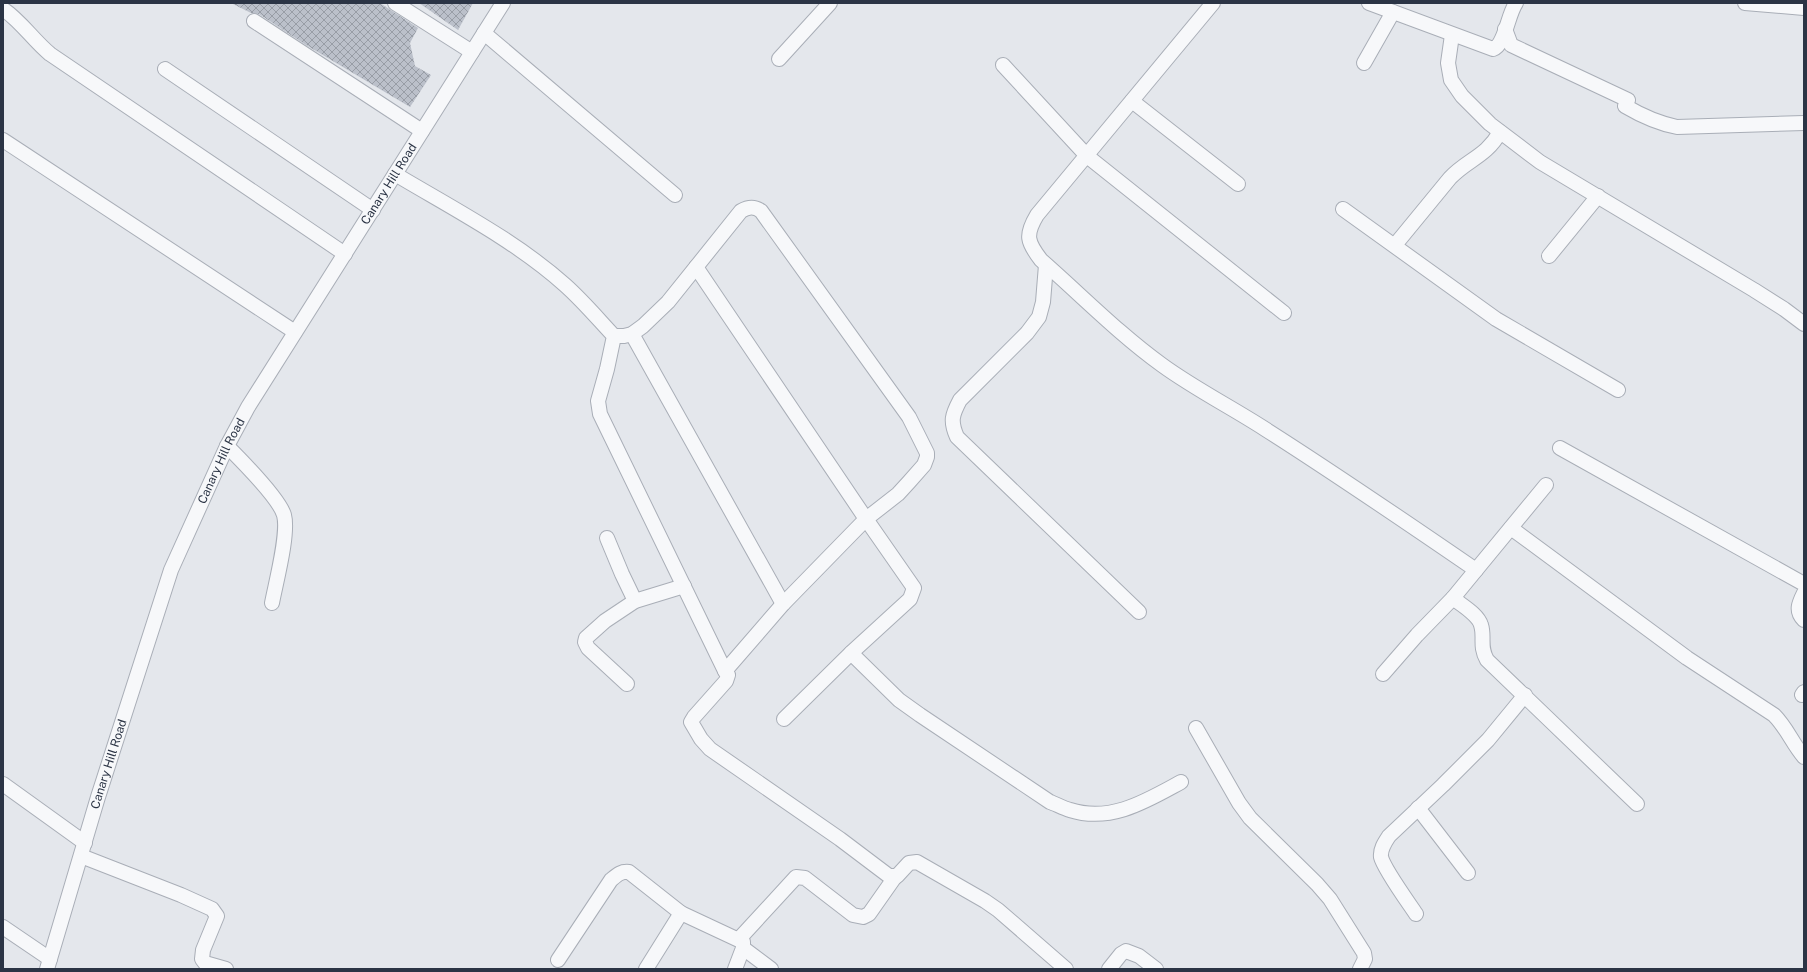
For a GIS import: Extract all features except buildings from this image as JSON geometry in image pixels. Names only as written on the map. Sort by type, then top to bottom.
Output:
[{"type":"street","points":[[395,3],[472,52]]},
{"type":"street","name":"Canary Hill Road","points":[[48,964],[171,570],[227,446],[248,407],[503,3]]},
{"type":"street","points":[[779,59],[830,3]]},
{"type":"street","points":[[1368,3],[1493,49],[1499,45],[1516,3]]},
{"type":"street","points":[[1745,3],[1804,8]]},
{"type":"street","points":[[1209,4],[1132,101],[1037,215],[1031,226],[1029,241],[1032,249],[1046,265],[1114,326],[1161,364],[1198,390],[1270,432],[1476,570]]},
{"type":"street","points":[[3,9],[50,54],[345,254]]},
{"type":"street","points":[[1364,63],[1393,12]]},
{"type":"street","points":[[254,21],[422,131]]},
{"type":"street","points":[[1505,29],[1510,45],[1626,103],[1648,119],[1663,124],[1677,126],[1804,123]]},
{"type":"street","points":[[484,33],[675,195]]},
{"type":"street","points":[[1452,35],[1448,63],[1451,80],[1462,96],[1490,124],[1540,162],[1664,234],[1784,308],[1804,324]]},
{"type":"street","points":[[1003,65],[1087,156],[1284,313]]},
{"type":"street","points":[[165,69],[373,210]]},
{"type":"street","points":[[1132,101],[1238,184]]},
{"type":"street","points":[[1395,246],[1450,178],[1458,170],[1487,151],[1500,132]]},
{"type":"street","points":[[3,140],[295,332]]},
{"type":"street","points":[[395,174],[511,244],[540,265],[566,286],[614,336]]},
{"type":"street","points":[[1549,256],[1598,196]]},
{"type":"street","points":[[614,336],[632,334],[643,326],[668,302],[740,211],[751,207],[761,211],[909,417],[926,449],[928,457],[926,461],[898,494],[866,519],[783,604],[725,671]]},
{"type":"street","points":[[1342,209],[1496,319],[1618,390]]},
{"type":"street","points":[[1046,265],[1043,302],[1039,317],[1027,333],[960,400],[953,413],[952,426],[957,437],[1139,612]]},
{"type":"street","points":[[696,267],[866,519],[913,585],[914,592],[910,599],[784,719]]},
{"type":"street","points":[[632,334],[783,604]]},
{"type":"street","points":[[614,336],[607,370],[598,401],[600,414],[728,675],[726,681],[692,719],[692,725],[701,739],[721,758],[814,821],[889,876],[895,877]]},
{"type":"street","points":[[227,446],[277,501],[284,514],[285,531],[272,603]]},
{"type":"street","points":[[1560,448],[1804,584]]},
{"type":"street","points":[[1382,674],[1453,598],[1546,485]]},
{"type":"street","points":[[1511,528],[1687,658],[1774,715],[1785,726],[1792,741],[1804,757]]},
{"type":"street","points":[[607,538],[635,601]]},
{"type":"street","points":[[627,684],[588,648],[585,642],[588,635],[605,621],[635,601],[684,586]]},
{"type":"street","points":[[1804,593],[1798,609],[1799,615],[1804,620]]},
{"type":"street","points":[[1453,598],[1478,619],[1482,626],[1482,652],[1486,660],[1525,695],[1637,804]]},
{"type":"street","points":[[851,654],[899,700],[920,716],[1050,802],[1070,810],[1094,814],[1117,812],[1139,805],[1181,782]]},
{"type":"street","points":[[1416,914],[1381,856],[1383,844],[1389,836],[1488,740],[1525,695]]},
{"type":"street","points":[[1196,728],[1250,818],[1318,884],[1330,899],[1364,953],[1365,960],[1360,969]]},
{"type":"street","points":[[3,784],[83,850],[212,909],[217,916],[203,950],[202,959],[205,963],[226,969]]},
{"type":"street","points":[[1418,808],[1468,873]]},
{"type":"street","points":[[735,969],[741,944],[796,877],[805,878],[852,915],[858,917],[869,914],[895,877],[909,863],[914,862],[920,863],[994,907],[1066,969]]},
{"type":"street","points":[[558,960],[611,880],[619,873],[629,872],[681,913],[741,944],[771,969]]},
{"type":"street","points":[[646,969],[681,913]]},
{"type":"street","points":[[3,927],[48,964]]},
{"type":"street","points":[[1109,969],[1121,954],[1126,952],[1139,956],[1156,969]]}]
